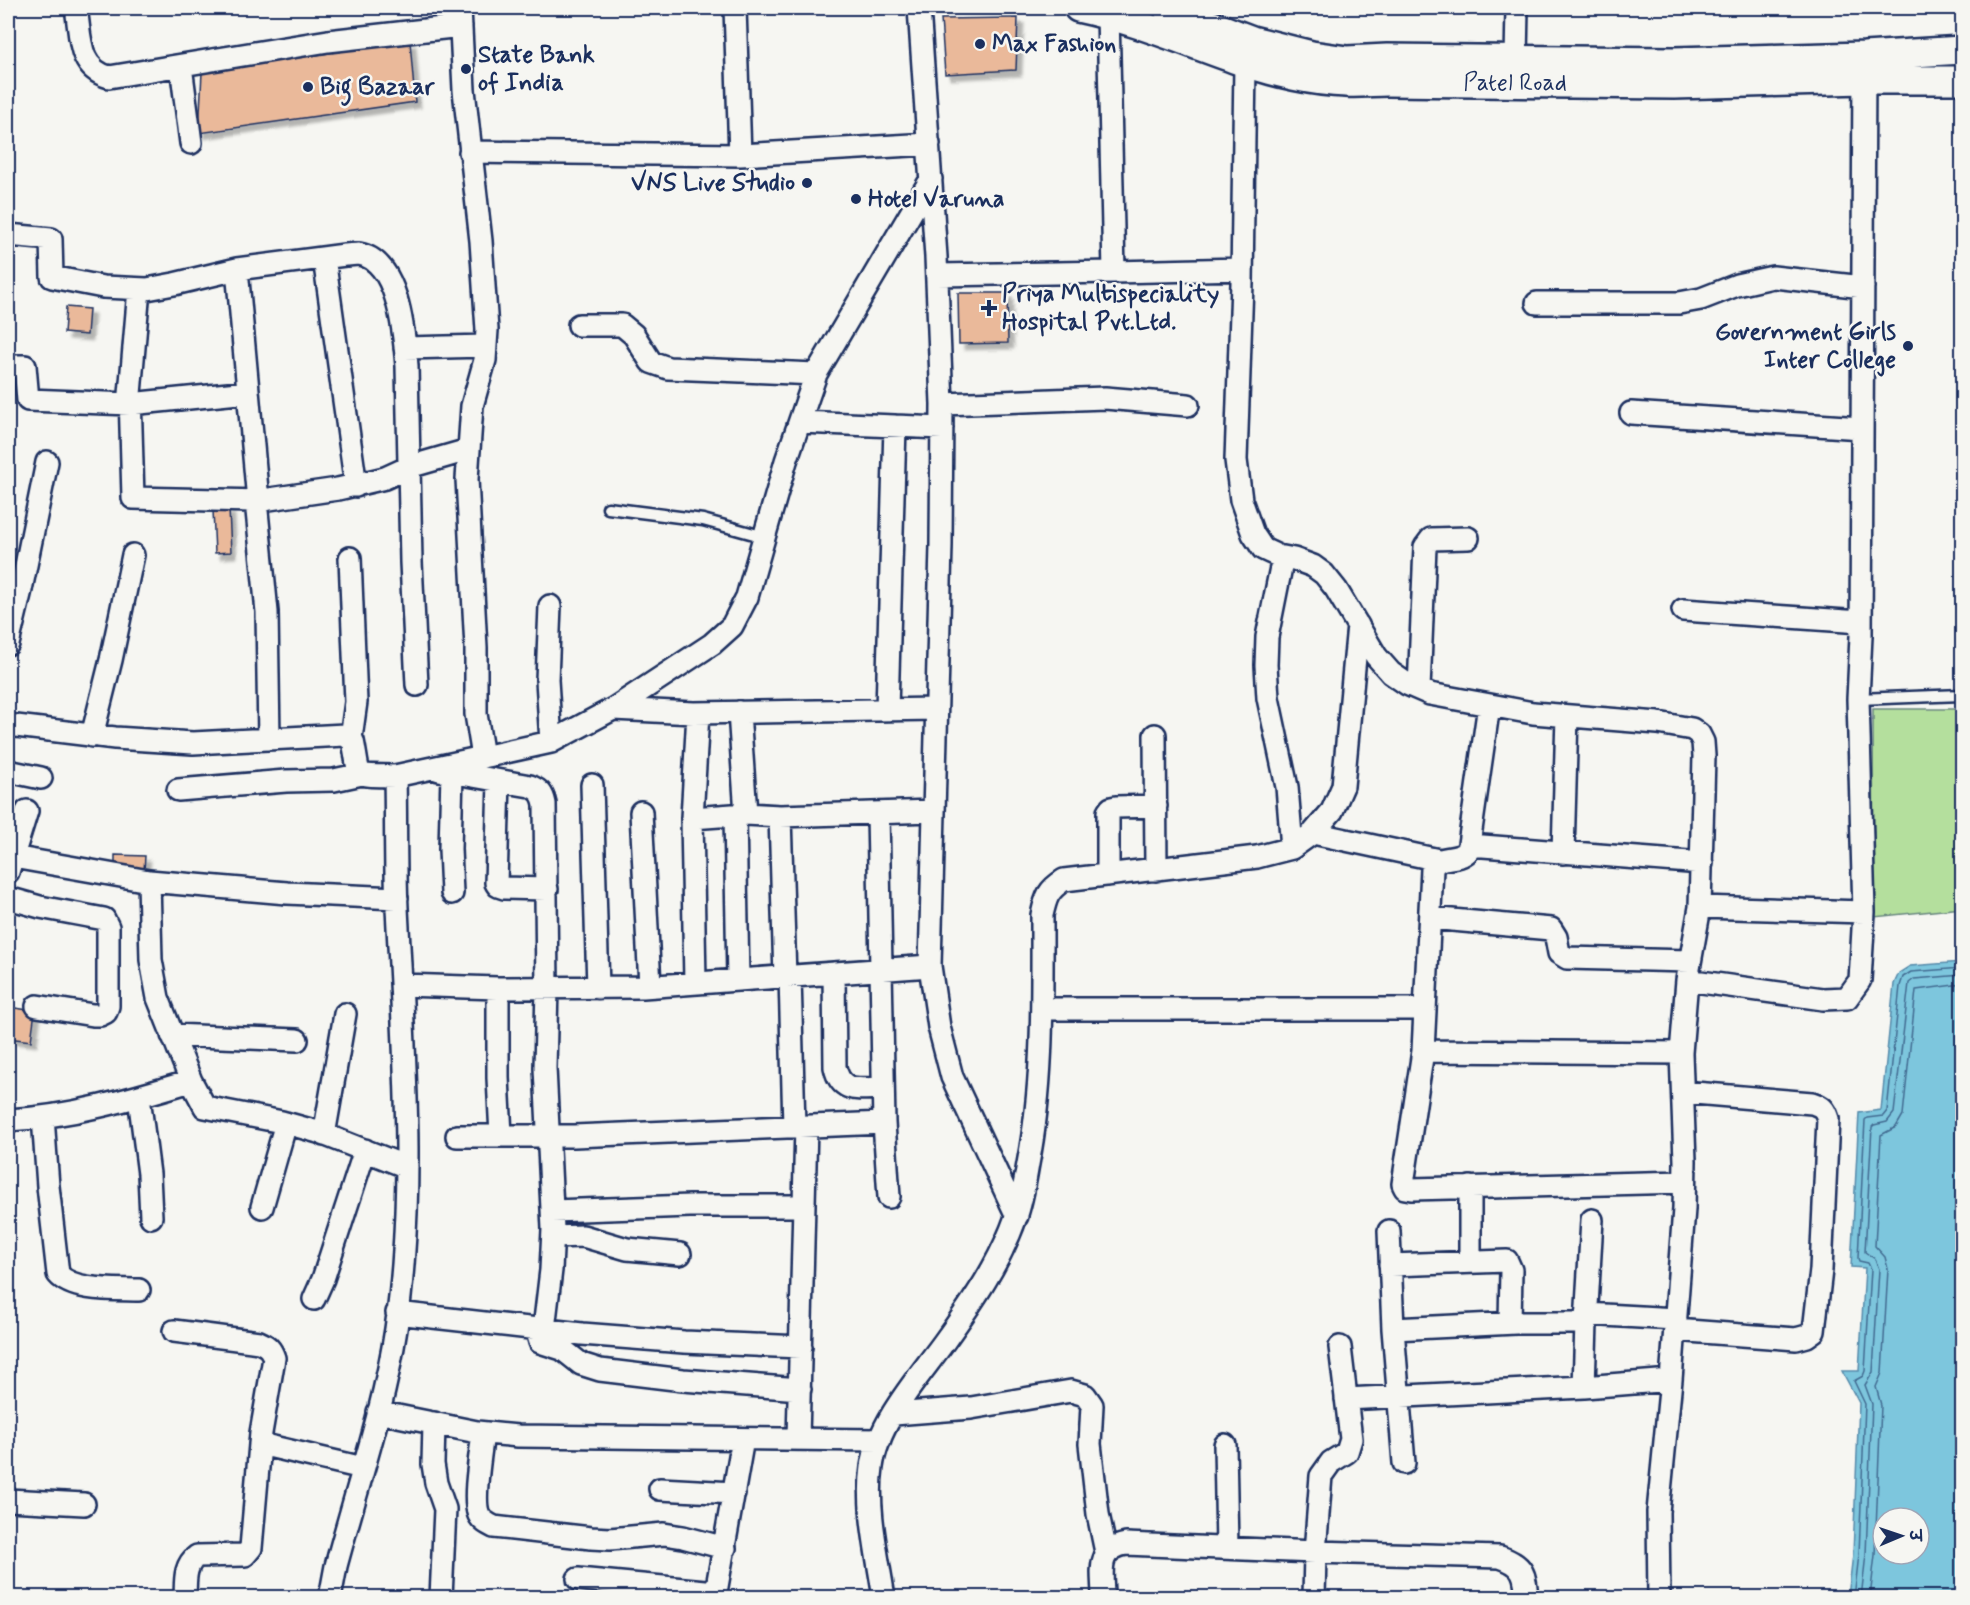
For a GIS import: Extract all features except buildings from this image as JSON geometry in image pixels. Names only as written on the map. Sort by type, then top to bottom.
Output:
[{"type":"street","points":[[76,8],[84,55],[89,68],[109,77],[460,17],[487,330],[484,360],[472,406],[467,479],[476,648],[476,714],[483,757]]},
{"type":"street","points":[[735,8],[740,155]]},
{"type":"street","points":[[919,8],[937,275],[942,404],[930,966],[939,1027],[952,1077],[1017,1216]]},
{"type":"street","name":"Patel Road","points":[[1078,8],[1180,16],[1248,52],[1307,78],[1347,71],[1516,59],[1674,61],[1864,68],[1962,80]]},
{"type":"street","points":[[1516,59],[1517,8]]},
{"type":"street","points":[[1109,11],[1114,272]]},
{"type":"street","name":"Patel Road","points":[[1347,71],[1399,82],[1674,85],[1864,68],[1962,50]]},
{"type":"street","points":[[1248,52],[1236,460],[1241,501],[1253,534],[1263,549],[1313,566],[1324,574],[1336,588],[1376,656],[1391,674],[1419,690],[1533,713],[1658,723],[1692,729],[1699,734],[1703,742],[1700,908],[1688,970],[1681,1053],[1684,1182],[1671,1380],[1658,1512],[1659,1598]]},
{"type":"street","points":[[181,66],[190,143]]},
{"type":"street","points":[[1430,918],[1551,929],[1556,937],[1559,953],[1567,958],[1688,970],[1823,999],[1847,998],[1860,980],[1864,912],[1857,699],[1861,622],[1864,68]]},
{"type":"street","points":[[470,152],[740,155],[929,144]]},
{"type":"street","points":[[178,790],[286,781],[334,780],[362,774],[395,776],[551,742],[613,709],[712,644],[732,626],[747,597],[786,461],[816,374],[931,179]]},
{"type":"street","points":[[8,235],[51,239],[52,277],[103,286],[140,289],[174,284],[237,269],[359,254],[381,267],[388,276],[393,290],[405,348],[417,685]]},
{"type":"street","points":[[324,258],[356,486]]},
{"type":"street","points":[[237,269],[267,612],[269,739]]},
{"type":"street","points":[[937,275],[1242,269]]},
{"type":"street","points":[[1537,303],[1679,303],[1701,299],[1737,285],[1773,278],[1863,286]]},
{"type":"street","points":[[140,289],[131,367],[133,498],[257,501],[356,486],[385,478],[409,467],[468,450]]},
{"type":"street","points":[[579,326],[622,326],[634,335],[651,362],[668,368],[816,374]]},
{"type":"street","points":[[405,348],[486,346]]},
{"type":"street","points":[[8,366],[25,366],[28,400],[130,404],[248,392]]},
{"type":"street","points":[[942,404],[1105,398],[1188,405]]},
{"type":"street","points":[[1631,413],[1862,428]]},
{"type":"street","points":[[800,423],[942,428]]},
{"type":"street","points":[[887,710],[895,426]]},
{"type":"street","points":[[8,636],[21,590],[47,462]]},
{"type":"street","points":[[1419,690],[1425,547],[1431,539],[1468,538]]},
{"type":"street","points":[[92,736],[133,555]]},
{"type":"street","points":[[1283,557],[1267,637],[1266,665],[1268,698],[1287,787],[1292,848]]},
{"type":"street","points":[[350,558],[356,702],[351,738],[357,768],[362,774]]},
{"type":"street","points":[[550,606],[547,680],[551,742]]},
{"type":"street","points":[[1683,610],[1861,622]]},
{"type":"street","points":[[884,1598],[871,1496],[872,1468],[880,1440],[907,1391],[945,1341],[994,1269],[1017,1216],[1033,1136],[1038,1088],[1042,1009],[1042,915],[1051,888],[1064,879],[1257,857],[1292,848],[1313,833],[1332,811],[1343,786],[1358,625]]},
{"type":"street","points":[[1313,833],[1439,860],[1459,858],[1468,851],[1470,845],[1489,705]]},
{"type":"street","points":[[613,709],[698,713],[936,709]]},
{"type":"street","points":[[738,980],[740,712]]},
{"type":"street","points":[[695,983],[692,818],[698,713]]},
{"type":"street","points":[[1563,852],[1568,716]]},
{"type":"street","points":[[8,725],[92,736],[193,743],[345,735],[351,738]]},
{"type":"street","points":[[1155,735],[1156,870]]},
{"type":"street","points":[[429,769],[530,786],[538,789],[543,795],[545,804],[547,890],[545,1068],[553,1237],[540,1342],[562,1349],[575,1360],[589,1367],[683,1380],[800,1389]]},
{"type":"street","points":[[8,771],[41,778]]},
{"type":"street","points":[[452,772],[450,849],[452,893]]},
{"type":"street","points":[[330,1598],[336,1566],[386,1379],[403,1258],[407,1167],[407,1084],[397,898],[395,776]]},
{"type":"street","points":[[499,781],[496,883],[504,888],[547,890]]},
{"type":"street","points":[[592,785],[598,988]]},
{"type":"street","points":[[1108,875],[1108,812],[1111,808],[1116,807],[1156,806]]},
{"type":"street","points":[[27,811],[10,865],[149,881],[287,893],[397,898]]},
{"type":"street","points":[[692,818],[741,814],[780,816],[933,811]]},
{"type":"street","points":[[641,812],[650,987]]},
{"type":"street","points":[[878,813],[879,970],[889,1197]]},
{"type":"street","points":[[780,816],[788,976],[804,1206],[798,1439]]},
{"type":"street","points":[[1470,845],[1702,863]]},
{"type":"street","points":[[1439,860],[1434,863],[1432,869],[1423,1051],[1402,1184],[1405,1188],[1684,1182]]},
{"type":"street","points":[[149,881],[152,960],[158,998],[191,1081],[205,1107],[286,1123],[407,1167]]},
{"type":"street","points":[[8,898],[16,902],[66,913],[98,917],[104,919],[108,927],[108,1006],[106,1012],[93,1015],[37,1006]]},
{"type":"street","points":[[1700,908],[1864,912]]},
{"type":"street","points":[[402,985],[498,988],[650,987],[930,966]]},
{"type":"street","points":[[834,973],[835,1067],[838,1078],[842,1084],[850,1087],[883,1088]]},
{"type":"street","points":[[498,988],[498,1078],[501,1135]]},
{"type":"street","points":[[1042,1009],[1425,1009]]},
{"type":"street","points":[[324,1135],[345,1014]]},
{"type":"street","points":[[172,1035],[297,1040]]},
{"type":"street","points":[[1423,1051],[1681,1053]]},
{"type":"street","points":[[8,1120],[43,1117],[119,1103],[191,1081]]},
{"type":"street","points":[[1392,1329],[1586,1318],[1675,1324],[1786,1339],[1807,1336],[1814,1331],[1821,1270],[1828,1119],[1826,1111],[1821,1106],[1812,1103],[1683,1092]]},
{"type":"street","points":[[140,1097],[149,1174],[151,1217]]},
{"type":"street","points":[[43,1117],[50,1215],[58,1274],[68,1283],[80,1286],[139,1290]]},
{"type":"street","points":[[262,1207],[286,1123]]},
{"type":"street","points":[[457,1136],[549,1136],[884,1123]]},
{"type":"street","points":[[314,1299],[323,1279],[365,1150]]},
{"type":"street","points":[[1470,1187],[1470,1261]]},
{"type":"street","points":[[553,1211],[690,1206],[804,1206]]},
{"type":"street","points":[[1584,1387],[1592,1220]]},
{"type":"street","points":[[1389,1231],[1392,1329],[1404,1463]]},
{"type":"street","points":[[553,1237],[583,1236],[627,1249],[680,1254]]},
{"type":"street","points":[[1390,1265],[1503,1260],[1509,1263],[1511,1270],[1510,1323]]},
{"type":"street","points":[[397,1313],[684,1342],[801,1347]]},
{"type":"street","points":[[174,1331],[259,1342],[272,1351],[274,1358],[260,1444],[251,1548],[245,1555],[196,1556],[189,1564],[186,1574],[185,1598]]},
{"type":"street","points":[[1314,1598],[1321,1476],[1326,1467],[1347,1452],[1351,1445],[1340,1347]]},
{"type":"street","points":[[1346,1399],[1584,1387],[1671,1380]]},
{"type":"street","points":[[894,1414],[971,1408],[1071,1391],[1085,1395],[1092,1405],[1090,1444],[1098,1514],[1106,1552],[1102,1563],[1103,1598]]},
{"type":"street","points":[[378,1412],[483,1433],[518,1436],[880,1440]]},
{"type":"street","points":[[434,1423],[433,1464],[445,1516],[441,1598]]},
{"type":"street","points":[[483,1433],[476,1502],[478,1514],[484,1522],[494,1527],[610,1539],[664,1534],[725,1548]]},
{"type":"street","points":[[578,1579],[716,1595],[742,1439]]},
{"type":"street","points":[[260,1444],[363,1467]]},
{"type":"street","points":[[1225,1444],[1227,1548]]},
{"type":"street","points":[[660,1489],[734,1493]]},
{"type":"street","points":[[8,1500],[84,1503]]},
{"type":"street","points":[[1106,1552],[1115,1546],[1126,1544],[1500,1557],[1515,1562],[1522,1571],[1527,1598]]},
{"type":"lane","points":[[608,508],[703,520],[765,537]]},
{"type":"lane","points":[[1857,699],[1962,695]]},
{"type":"green space","points":[[1873,709],[1962,709],[1962,908],[1874,917]]},
{"type":"water","points":[[1962,962],[1962,1597],[1848,1597],[1853,1554],[1859,1403],[1842,1371],[1859,1371],[1865,1268],[1851,1267],[1859,1113],[1881,1110],[1894,984],[1899,973],[1910,966]]},
{"type":"place","name":"Max Fashion","points":[[980,44]]},
{"type":"place","name":"State Bank of India","points":[[466,69]]},
{"type":"place","name":"Big Bazaar","points":[[308,87]]},
{"type":"place","name":"VNS Live Studio","points":[[807,183]]},
{"type":"place","name":"Hotel Varuna","points":[[856,199]]},
{"type":"place","name":"Priya Multispeciality Hospital Pvt.Ltd.","points":[[989,308]]},
{"type":"place","name":"Government Girls Inter College","points":[[1908,346]]}]
